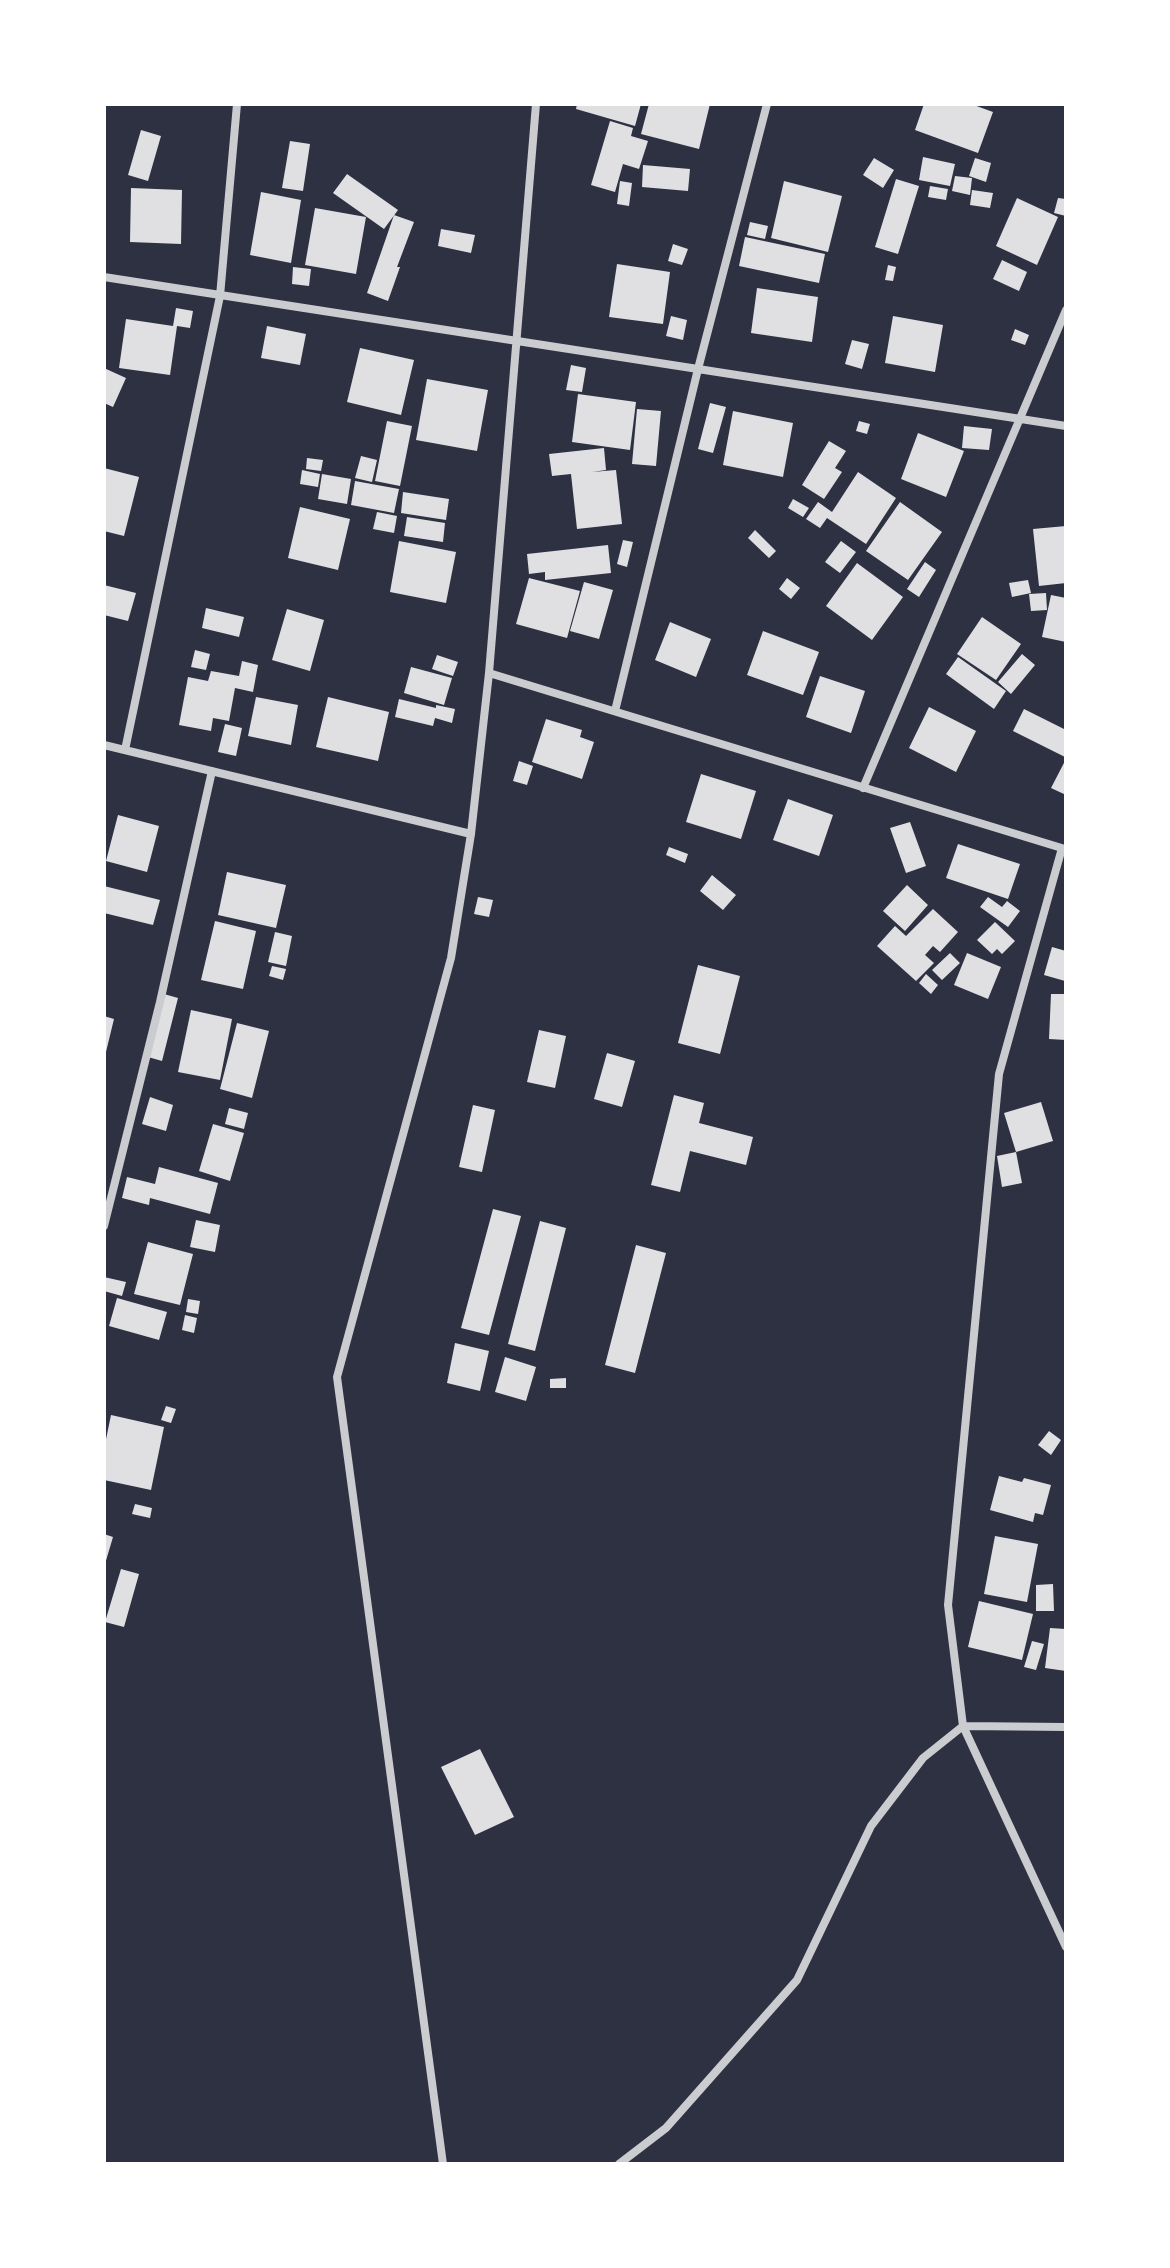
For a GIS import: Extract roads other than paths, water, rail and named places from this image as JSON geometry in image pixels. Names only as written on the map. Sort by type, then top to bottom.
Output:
[{"type":"street","points":[[125,750],[220,296],[237,104]]},
{"type":"street","points":[[443,2164],[337,1377],[451,958],[471,834],[489,673],[536,104]]},
{"type":"street","points":[[615,711],[698,369],[767,104]]},
{"type":"street","points":[[104,277],[1066,426]]},
{"type":"street","points":[[863,788],[1066,310]]},
{"type":"street","points":[[489,673],[1064,849],[999,1074],[948,1605],[963,1726],[1066,1947]]},
{"type":"street","points":[[104,745],[471,834]]},
{"type":"street","points":[[104,1226],[160,1002],[212,771]]},
{"type":"street","points":[[619,2164],[666,2128],[797,1980],[871,1826],[923,1758],[963,1726],[1066,1727]]}]
